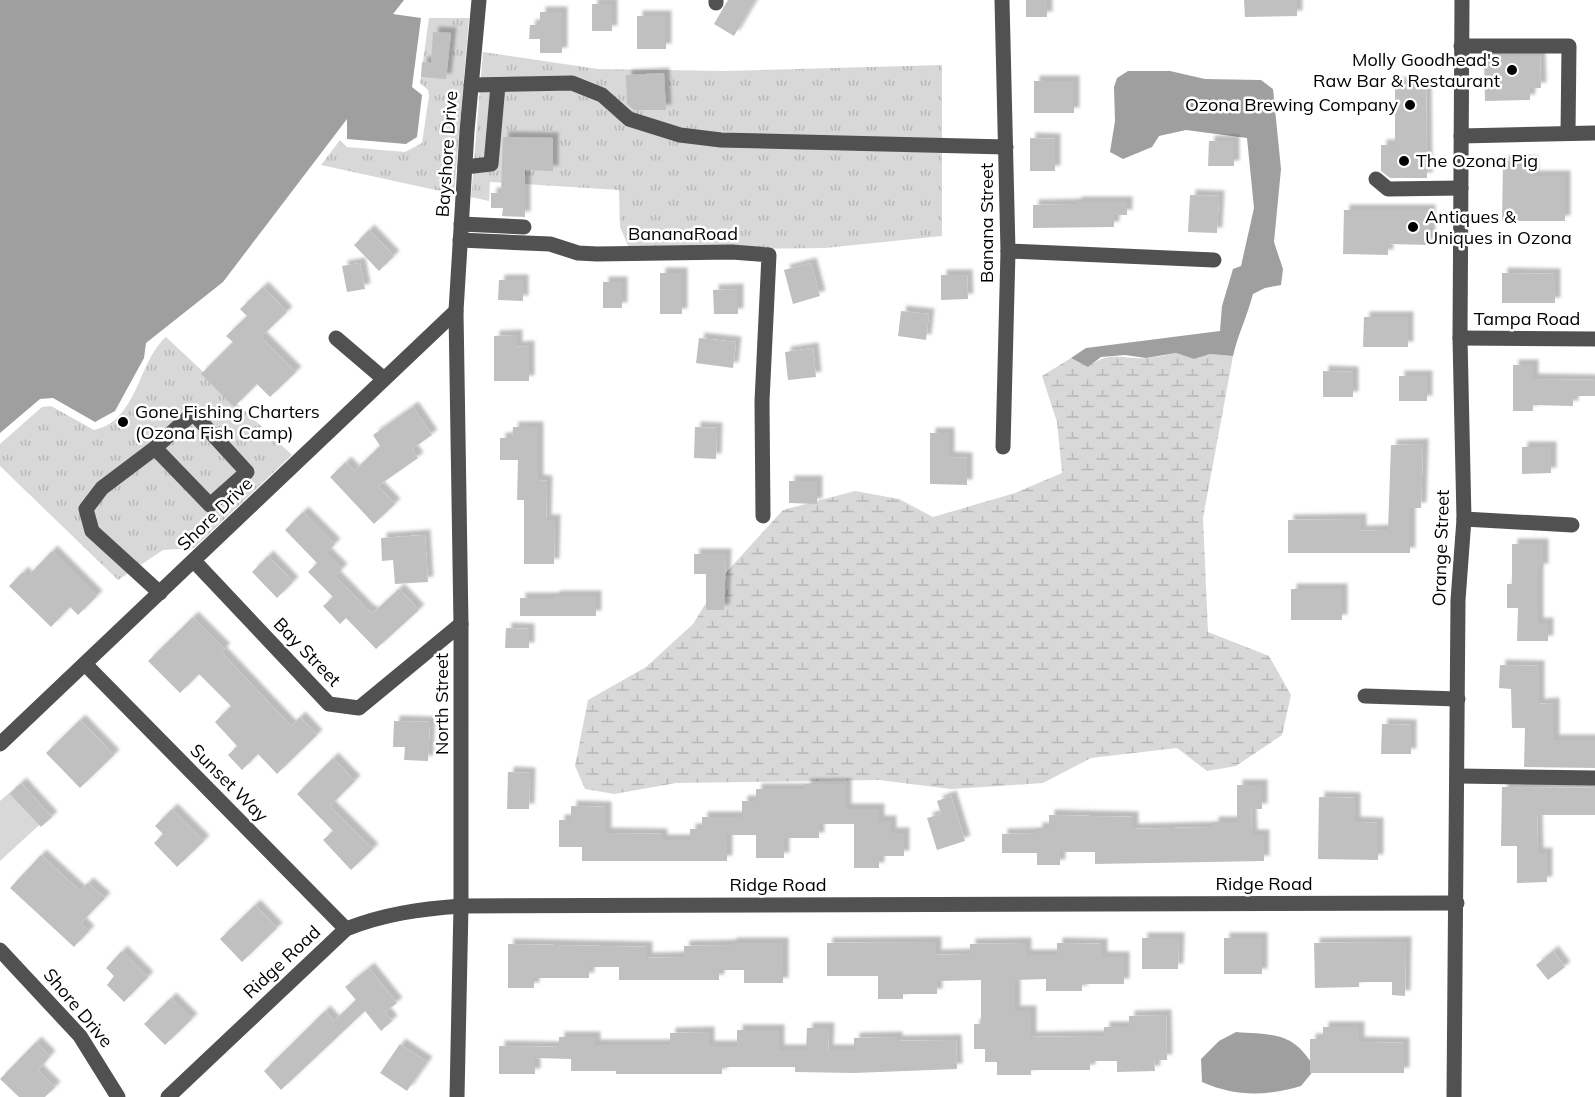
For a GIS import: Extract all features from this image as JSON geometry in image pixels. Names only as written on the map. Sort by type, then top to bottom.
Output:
[{"type":"street","name":"Bayshore Drive","points":[[456,311],[479,0]]},
{"type":"street","name":"Banana Street","points":[[1002,0],[1008,251],[1003,447]]},
{"type":"street","name":"Orange Street","points":[[1454,1097],[1458,600],[1464,519],[1460,338],[1462,0]]},
{"type":"street","points":[[1461,45],[1569,46],[1568,134]]},
{"type":"street","points":[[471,85],[572,83],[602,95],[629,119],[680,135],[721,140],[1006,147]]},
{"type":"street","points":[[465,166],[491,164],[498,85]]},
{"type":"street","points":[[1461,136],[1595,133]]},
{"type":"street","points":[[1376,179],[1389,189],[1461,188]]},
{"type":"street","points":[[461,224],[524,226]]},
{"type":"street","name":"BananaRoad","points":[[460,240],[549,244],[578,253],[597,255],[732,252],[769,255],[762,400],[763,516]]},
{"type":"street","points":[[1008,251],[1214,260]]},
{"type":"street","name":"Shore Drive","points":[[0,744],[456,311]]},
{"type":"street","name":"North Street","points":[[456,311],[461,624],[461,906],[457,1097]]},
{"type":"street","points":[[336,338],[384,379]]},
{"type":"street","name":"Tampa Road","points":[[1460,338],[1595,339]]},
{"type":"street","points":[[155,448],[210,505],[247,472],[193,413],[155,448],[102,488],[86,509],[92,531],[160,593]]},
{"type":"street","points":[[230,488],[249,508]]},
{"type":"street","points":[[1464,519],[1572,525]]},
{"type":"street","name":"Bay Street","points":[[194,561],[329,704],[359,708],[461,624]]},
{"type":"street","name":"Sunset Way","points":[[85,664],[346,929]]},
{"type":"street","points":[[1365,696],[1458,699]]},
{"type":"street","points":[[1458,776],[1595,778]]},
{"type":"street","name":"Ridge Road","points":[[168,1097],[346,929],[376,917],[410,910],[461,906],[1457,903]]},
{"type":"street","name":"Shore Drive","points":[[0,950],[80,1036],[118,1097]]},
{"type":"green space","points":[[429,18],[469,18],[454,194],[321,165],[340,140],[347,147],[405,152],[422,143],[429,96],[428,90],[420,83]]},
{"type":"green space","points":[[483,52],[598,69],[724,71],[942,65],[942,236],[825,248],[630,250],[620,227],[619,190],[490,182],[489,201],[471,197]]},
{"type":"green space","points":[[166,337],[292,455],[194,548],[163,550],[118,580],[0,466],[0,444],[42,407],[51,406],[94,430],[109,424],[129,403],[149,360]]},
{"type":"green space","points":[[1176,353],[1194,359],[1210,354],[1233,356],[1203,518],[1208,632],[1269,656],[1291,695],[1282,735],[1236,766],[1207,771],[1177,748],[1091,758],[1043,783],[951,789],[879,780],[676,783],[614,794],[585,789],[575,766],[588,700],[646,667],[693,624],[722,577],[783,510],[855,491],[899,499],[933,517],[1015,493],[1062,473],[1057,422],[1042,376],[1071,358],[1088,367],[1110,357],[1148,358]]},
{"type":"green space","points":[[17,786],[47,818],[0,861],[0,801]]},
{"type":"shaded area","points":[[0,0],[404,0],[393,14],[421,18],[412,87],[422,95],[417,137],[406,144],[347,139],[347,119],[223,282],[146,343],[144,358],[115,411],[95,422],[53,398],[40,399],[0,433]]},
{"type":"shaded area","points":[[1128,71],[1170,71],[1205,79],[1261,80],[1273,89],[1281,169],[1274,242],[1283,269],[1281,285],[1265,288],[1253,294],[1233,356],[1210,354],[1194,359],[1176,353],[1146,358],[1125,355],[1101,357],[1088,367],[1071,358],[1086,348],[1220,331],[1222,306],[1233,269],[1241,266],[1254,208],[1247,138],[1186,130],[1159,136],[1152,147],[1123,159],[1110,152],[1115,121],[1114,87],[1117,78]]},
{"type":"shaded area","points":[[1236,1032],[1272,1035],[1291,1041],[1315,1069],[1301,1086],[1276,1092],[1239,1092],[1202,1082],[1201,1059],[1219,1041]]},
{"type":"building","points":[[728,0],[755,0],[734,36],[714,24]]},
{"type":"building","points":[[1026,0],[1047,0],[1047,17],[1026,17]]},
{"type":"building","points":[[1244,0],[1297,0],[1297,16],[1245,17]]},
{"type":"building","points":[[592,4],[612,4],[612,31],[592,31]]},
{"type":"building","points":[[540,12],[562,12],[562,53],[540,53],[540,39],[529,39],[530,25],[540,25]]},
{"type":"building","points":[[637,16],[666,16],[666,49],[637,49]]},
{"type":"building","points":[[433,32],[451,33],[446,79],[421,77],[422,62],[431,63]]},
{"type":"building","name":"Molly Goodhead's Raw Bar & Restaurant","points":[[1484,56],[1540,56],[1541,88],[1530,88],[1530,100],[1485,101]]},
{"type":"building","points":[[664,73],[666,110],[634,110],[627,104],[626,75]]},
{"type":"building","points":[[1034,81],[1074,81],[1074,113],[1034,113]]},
{"type":"building","points":[[1395,83],[1426,83],[1427,178],[1390,178],[1381,171],[1381,145],[1395,145]]},
{"type":"building","points":[[503,137],[553,138],[553,171],[525,170],[525,217],[502,216],[503,208],[491,208],[491,193],[501,193]]},
{"type":"building","points":[[1030,138],[1055,139],[1055,171],[1030,171]]},
{"type":"building","points":[[1209,141],[1234,141],[1234,166],[1208,166]]},
{"type":"building","points":[[1503,161],[1533,161],[1533,176],[1565,176],[1565,221],[1502,221]]},
{"type":"building","points":[[1190,195],[1219,196],[1217,233],[1188,232]]},
{"type":"building","points":[[1076,202],[1127,202],[1127,215],[1114,215],[1114,227],[1033,228],[1033,205],[1076,204]]},
{"type":"building","points":[[1344,210],[1430,210],[1430,245],[1388,244],[1388,255],[1343,254]]},
{"type":"building","points":[[369,230],[394,256],[379,271],[354,245]]},
{"type":"building","points":[[360,263],[365,289],[347,292],[342,266]]},
{"type":"building","points":[[811,263],[820,296],[793,304],[784,270]]},
{"type":"building","points":[[660,273],[682,273],[682,314],[660,314]]},
{"type":"building","points":[[1502,273],[1555,274],[1555,303],[1502,303]]},
{"type":"building","points":[[941,275],[967,275],[968,299],[941,300]]},
{"type":"building","points":[[499,280],[523,280],[523,301],[498,300]]},
{"type":"building","points":[[603,282],[622,282],[622,308],[603,308]]},
{"type":"building","points":[[263,287],[287,312],[261,337],[296,372],[270,397],[257,384],[234,407],[201,374],[233,342],[226,336],[247,316],[240,309]]},
{"type":"building","points":[[738,289],[738,314],[714,314],[713,290]]},
{"type":"building","points":[[901,311],[929,314],[926,340],[898,336]]},
{"type":"building","points":[[1364,317],[1408,317],[1408,347],[1363,347]]},
{"type":"building","points":[[517,335],[517,347],[529,346],[529,381],[494,381],[494,336]]},
{"type":"building","points":[[699,338],[736,342],[733,368],[696,363]]},
{"type":"building","points":[[813,348],[816,377],[788,380],[785,352]]},
{"type":"building","points":[[1513,365],[1533,365],[1533,379],[1595,380],[1595,396],[1573,396],[1573,406],[1533,405],[1533,411],[1513,411]]},
{"type":"building","points":[[1323,371],[1353,372],[1353,397],[1323,397]]},
{"type":"building","points":[[1399,376],[1427,376],[1427,401],[1399,401]]},
{"type":"building","points":[[413,407],[432,435],[412,449],[418,458],[378,486],[395,504],[374,524],[330,477],[346,462],[354,471],[380,446],[373,435]]},
{"type":"building","points":[[513,427],[538,427],[538,480],[547,481],[546,520],[555,520],[554,564],[524,564],[524,500],[517,500],[518,460],[500,460],[500,438],[512,438]]},
{"type":"building","points":[[695,427],[717,428],[716,459],[694,458]]},
{"type":"building","points":[[930,433],[949,433],[949,457],[967,458],[967,485],[930,484]]},
{"type":"building","points":[[1423,444],[1421,508],[1410,508],[1410,553],[1288,553],[1288,520],[1361,519],[1361,531],[1388,530],[1391,445]]},
{"type":"building","points":[[1522,447],[1551,447],[1551,473],[1522,474]]},
{"type":"building","points":[[789,481],[817,481],[817,504],[789,503]]},
{"type":"building","points":[[303,512],[335,544],[326,553],[342,569],[335,576],[367,609],[373,613],[399,589],[419,610],[376,649],[346,618],[340,624],[323,606],[333,597],[308,572],[317,563],[285,530]]},
{"type":"building","points":[[425,535],[428,582],[395,584],[393,560],[382,561],[381,538]]},
{"type":"building","points":[[1512,544],[1543,544],[1543,569],[1538,569],[1538,623],[1548,623],[1548,641],[1517,641],[1518,608],[1507,608],[1507,584],[1512,584]]},
{"type":"building","points":[[52,551],[97,596],[78,615],[70,607],[51,627],[9,586],[23,572],[27,577]]},
{"type":"building","points":[[694,554],[726,554],[724,610],[706,610],[706,574],[694,574]]},
{"type":"building","points":[[268,556],[293,582],[277,598],[252,572]]},
{"type":"building","points":[[1291,589],[1342,589],[1342,620],[1291,620]]},
{"type":"building","points":[[554,596],[596,596],[596,616],[520,616],[520,598],[554,598]]},
{"type":"building","points":[[193,617],[225,649],[221,652],[291,726],[300,717],[317,735],[277,774],[258,754],[242,770],[228,755],[237,746],[215,722],[231,706],[199,674],[180,693],[148,661]]},
{"type":"building","points":[[506,628],[529,629],[529,648],[505,648]]},
{"type":"building","points":[[1500,665],[1539,666],[1539,704],[1554,703],[1554,740],[1595,740],[1595,768],[1524,767],[1525,728],[1512,728],[1511,689],[1499,688]]},
{"type":"building","points":[[80,720],[114,755],[80,788],[46,753]]},
{"type":"building","points":[[394,721],[430,722],[428,761],[404,760],[405,747],[393,747]]},
{"type":"building","points":[[1382,724],[1411,725],[1411,754],[1381,754]]},
{"type":"building","points":[[333,758],[355,781],[330,806],[373,849],[351,870],[323,840],[333,831],[297,794]]},
{"type":"building","points":[[508,772],[530,773],[529,809],[507,809]]},
{"type":"building","points":[[21,783],[52,817],[41,827],[10,794]]},
{"type":"building","points":[[805,784],[846,784],[846,809],[879,809],[879,821],[891,821],[891,833],[904,833],[904,856],[879,856],[879,868],[854,868],[854,824],[819,824],[819,838],[784,838],[784,858],[756,858],[756,835],[727,835],[727,861],[582,861],[582,847],[559,847],[559,820],[571,820],[571,806],[606,807],[606,833],[662,834],[662,840],[690,840],[690,829],[702,829],[702,817],[742,817],[742,801],[756,801],[756,789],[805,789]]},
{"type":"building","points":[[1237,785],[1262,785],[1262,809],[1251,809],[1252,835],[1264,835],[1264,861],[1095,864],[1095,852],[1060,852],[1060,865],[1037,865],[1037,853],[1002,853],[1002,834],[1037,833],[1037,828],[1049,828],[1049,815],[1133,817],[1133,829],[1213,827],[1213,822],[1237,822]]},
{"type":"building","points":[[1502,787],[1595,788],[1595,815],[1537,815],[1538,853],[1547,853],[1547,882],[1517,883],[1517,846],[1501,846]]},
{"type":"building","points":[[951,796],[965,841],[937,850],[927,818],[941,814],[937,801]]},
{"type":"building","points":[[1319,797],[1355,798],[1355,822],[1378,823],[1378,860],[1318,859]]},
{"type":"building","points":[[172,809],[204,841],[177,867],[154,843],[163,834],[155,826]]},
{"type":"building","points":[[41,855],[80,891],[88,883],[105,898],[81,923],[89,931],[74,947],[10,888]]},
{"type":"building","points":[[255,905],[277,928],[242,962],[220,939]]},
{"type":"building","points":[[1142,938],[1179,938],[1178,969],[1142,969]]},
{"type":"building","points":[[1224,938],[1262,938],[1262,974],[1224,974]]},
{"type":"building","points":[[936,942],[936,955],[970,954],[970,944],[1026,943],[1026,955],[1057,955],[1057,943],[1102,944],[1102,957],[1124,957],[1124,984],[1082,984],[1082,991],[1046,991],[1046,979],[1015,980],[1015,1011],[1031,1011],[1031,1037],[1104,1036],[1104,1027],[1129,1027],[1129,1016],[1166,1015],[1167,1060],[1154,1060],[1155,1071],[1117,1072],[1117,1061],[1090,1061],[1090,1070],[1031,1070],[1031,1075],[997,1075],[997,1062],[985,1062],[985,1049],[974,1049],[974,1024],[981,1024],[981,980],[937,981],[937,994],[903,994],[903,999],[878,999],[878,976],[827,976],[827,943]]},
{"type":"building","points":[[1406,942],[1405,996],[1392,995],[1392,982],[1359,982],[1359,987],[1315,988],[1314,943]]},
{"type":"building","points":[[731,943],[783,943],[783,983],[744,983],[744,970],[719,970],[719,980],[619,980],[619,967],[589,967],[589,978],[534,978],[534,988],[508,988],[508,944],[647,947],[647,958],[684,957],[684,946],[731,945]]},
{"type":"building","points":[[122,951],[148,977],[124,1002],[107,985],[114,976],[106,968]]},
{"type":"building","points":[[1553,951],[1565,967],[1548,980],[1536,965]]},
{"type":"building","points":[[369,968],[397,1003],[385,1012],[392,1021],[381,1031],[365,1011],[281,1090],[264,1071],[325,1011],[334,1021],[356,1000],[345,987]]},
{"type":"building","points":[[171,998],[192,1019],[165,1045],[144,1024]]},
{"type":"building","points":[[1323,1027],[1359,1027],[1359,1042],[1404,1043],[1404,1073],[1310,1073],[1310,1039],[1323,1039]]},
{"type":"building","points":[[807,1028],[829,1028],[828,1050],[854,1050],[854,1038],[897,1037],[897,1041],[956,1040],[957,1069],[854,1073],[795,1072],[795,1067],[722,1067],[722,1074],[616,1074],[616,1071],[571,1071],[571,1059],[535,1058],[535,1074],[499,1074],[499,1046],[559,1047],[559,1037],[595,1037],[595,1045],[670,1045],[670,1033],[709,1032],[709,1046],[737,1046],[737,1030],[779,1030],[779,1050],[806,1050]]},
{"type":"building","points":[[36,1042],[50,1056],[38,1070],[55,1087],[45,1097],[19,1097],[0,1079]]},
{"type":"building","points":[[400,1044],[427,1062],[407,1091],[380,1073]]},
{"type":"place","name":"Molly Goodhead's Raw Bar & Restaurant","points":[[1512,70]]},
{"type":"place","name":"Ozona Brewing Company","points":[[1410,105]]},
{"type":"place","name":"The Ozona Pig","points":[[1404,161]]},
{"type":"place","name":"Antiques & Uniques in Ozona","points":[[1413,227]]},
{"type":"place","name":"Gone Fishing Charters (Ozona Fish Camp)","points":[[123,422]]}]
